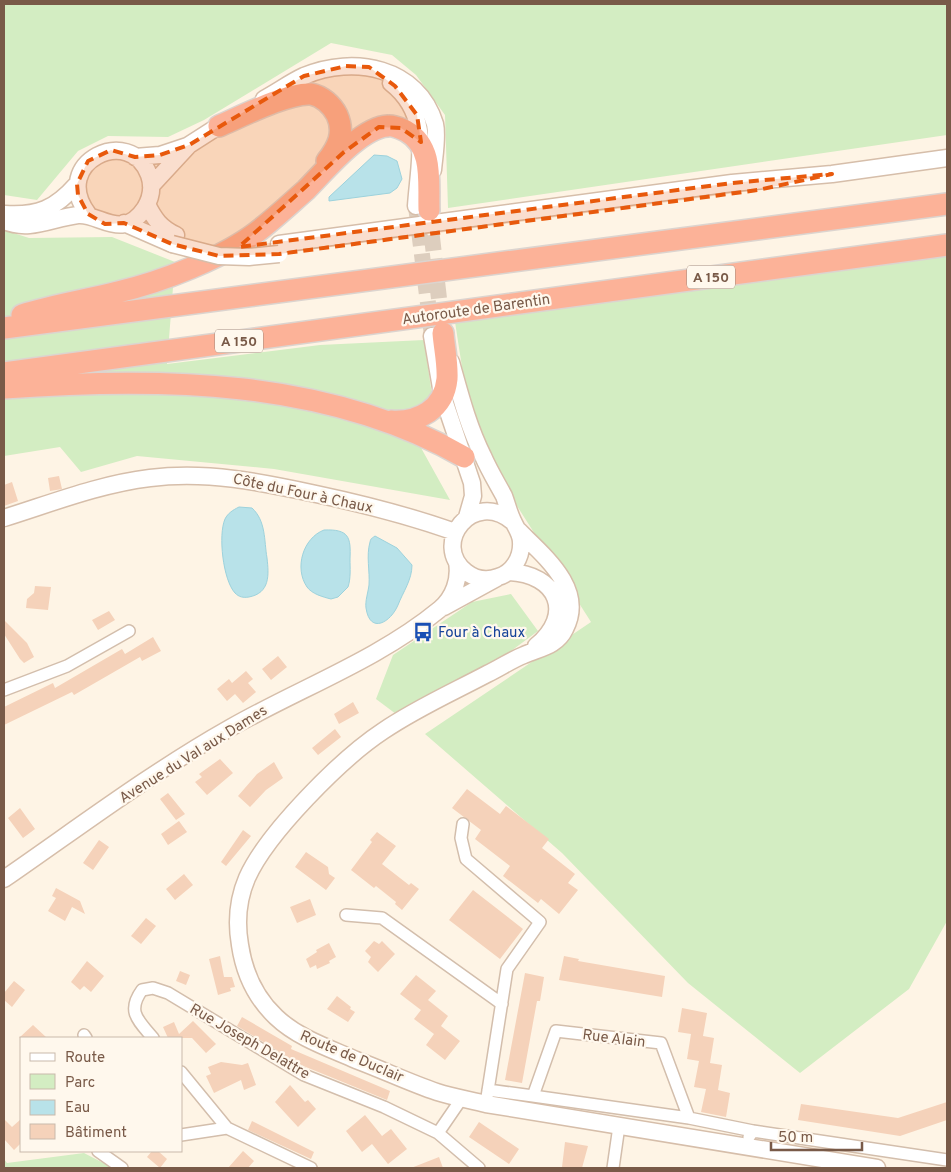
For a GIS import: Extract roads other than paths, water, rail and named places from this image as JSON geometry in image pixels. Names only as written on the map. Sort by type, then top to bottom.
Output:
[{"type":"highway","points":[[219,126],[300,95],[311,94],[322,99],[333,108],[339,121],[340,135],[338,147],[304,191]]},
{"type":"highway","points":[[4,320],[42,309],[120,292],[187,269],[230,249],[256,233],[304,191],[344,152],[378,127],[390,125],[400,128],[421,142],[426,152],[423,208]]},
{"type":"highway","points":[[4,328],[947,204]]},
{"type":"highway","name":"Autoroute de Barentin","points":[[4,373],[947,245]]},
{"type":"highway","points":[[386,421],[404,422],[418,420],[429,413],[442,394],[447,380],[438,334]]},
{"type":"highway","points":[[4,388],[84,382],[148,382],[230,387],[302,399],[386,421],[446,447],[464,457]]},
{"type":"main road","points":[[135,157],[160,155],[189,145],[304,76],[346,66],[386,70],[416,91],[428,107],[435,126],[423,208]]},
{"type":"main road","points":[[369,67],[395,86],[408,99],[417,115],[421,142]]},
{"type":"main road","points":[[151,186],[189,145]]},
{"type":"main road","points":[[4,214],[31,214],[47,210],[64,199],[77,184],[84,166],[98,154],[111,150],[135,157],[146,170],[151,186],[147,204],[142,212],[124,223]]},
{"type":"main road","points":[[77,184],[78,195],[88,214],[105,224],[124,223],[174,240],[223,246],[279,249],[732,183],[832,174],[947,158]]},
{"type":"main road","points":[[147,204],[153,217],[174,240]]},
{"type":"main road","points":[[4,221],[30,226],[88,214]]},
{"type":"main road","points":[[438,334],[467,418],[521,541],[521,553],[516,563],[503,575],[485,579],[474,577],[464,571],[457,562],[453,542],[455,532],[467,517],[473,496],[464,457],[442,394]]},
{"type":"main road","name":"Côte du Four à Chaux","points":[[4,518],[108,485],[150,478],[200,474],[248,479],[346,500],[455,532]]},
{"type":"main road","points":[[467,517],[486,510],[505,516],[516,526]]},
{"type":"main road","name":"Route de Duclair","points":[[516,526],[556,570],[567,587],[571,601],[569,620],[561,637],[549,645],[524,654]]},
{"type":"main road","name":"Avenue du Val aux Dames","points":[[440,609],[454,591],[459,576],[457,562]]},
{"type":"main road","name":"Route de Duclair","points":[[503,575],[532,575],[550,589],[556,599],[557,614],[552,628],[543,640],[524,654],[385,729],[344,762],[310,797],[263,852],[246,879],[239,905],[238,930],[243,962],[258,995],[276,1018],[291,1029],[319,1044],[437,1092],[462,1098],[487,1097],[619,1126],[877,1168]]},
{"type":"main road","name":"Avenue du Val aux Dames","points":[[4,879],[228,729],[373,654],[440,609],[503,575]]},
{"type":"street","points":[[4,689],[67,666],[129,631]]},
{"type":"street","points":[[463,824],[461,838],[466,859],[540,922],[507,969],[487,1097],[533,1096],[690,1118],[752,1132],[947,1160]]},
{"type":"street","points":[[346,915],[382,918],[502,1004]]},
{"type":"street","name":"Rue Joseph Delattre","points":[[152,1037],[136,1018],[134,1008],[136,999],[142,990],[153,988],[168,992],[304,1075],[384,1107],[438,1133],[479,1168]]},
{"type":"street","name":"Rue Alain","points":[[533,1096],[556,1031],[661,1043],[690,1118]]},
{"type":"street","points":[[182,1073],[227,1128],[311,1168]]},
{"type":"street","points":[[438,1133],[462,1098]]},
{"type":"street","points":[[613,1168],[619,1126]]},
{"type":"street","points":[[182,1136],[227,1128]]},
{"type":"street","points":[[744,1146],[752,1132]]},
{"type":"street","points":[[99,1152],[122,1168]]},
{"type":"water","points":[[374,155],[387,156],[397,161],[402,179],[397,188],[390,193],[329,201],[329,197]]},
{"type":"water","points":[[239,507],[252,508],[257,513],[264,531],[268,564],[267,582],[261,592],[247,597],[241,597],[231,587],[227,578],[222,546],[225,519]]},
{"type":"water","points":[[324,530],[343,533],[347,536],[350,545],[350,580],[348,587],[338,597],[331,599],[312,592],[307,587],[301,571],[301,563],[306,547],[317,534]]},
{"type":"water","points":[[375,536],[397,548],[412,565],[409,581],[395,611],[386,621],[381,623],[372,621],[368,616],[366,608],[369,585],[369,547],[371,539]]},
{"type":"tunnel","points":[[416,206],[432,336]]},
{"type":"tunnel","points":[[429,211],[442,325]]},
{"type":"place","name":"Four à Chaux","points":[[423,632]]}]
